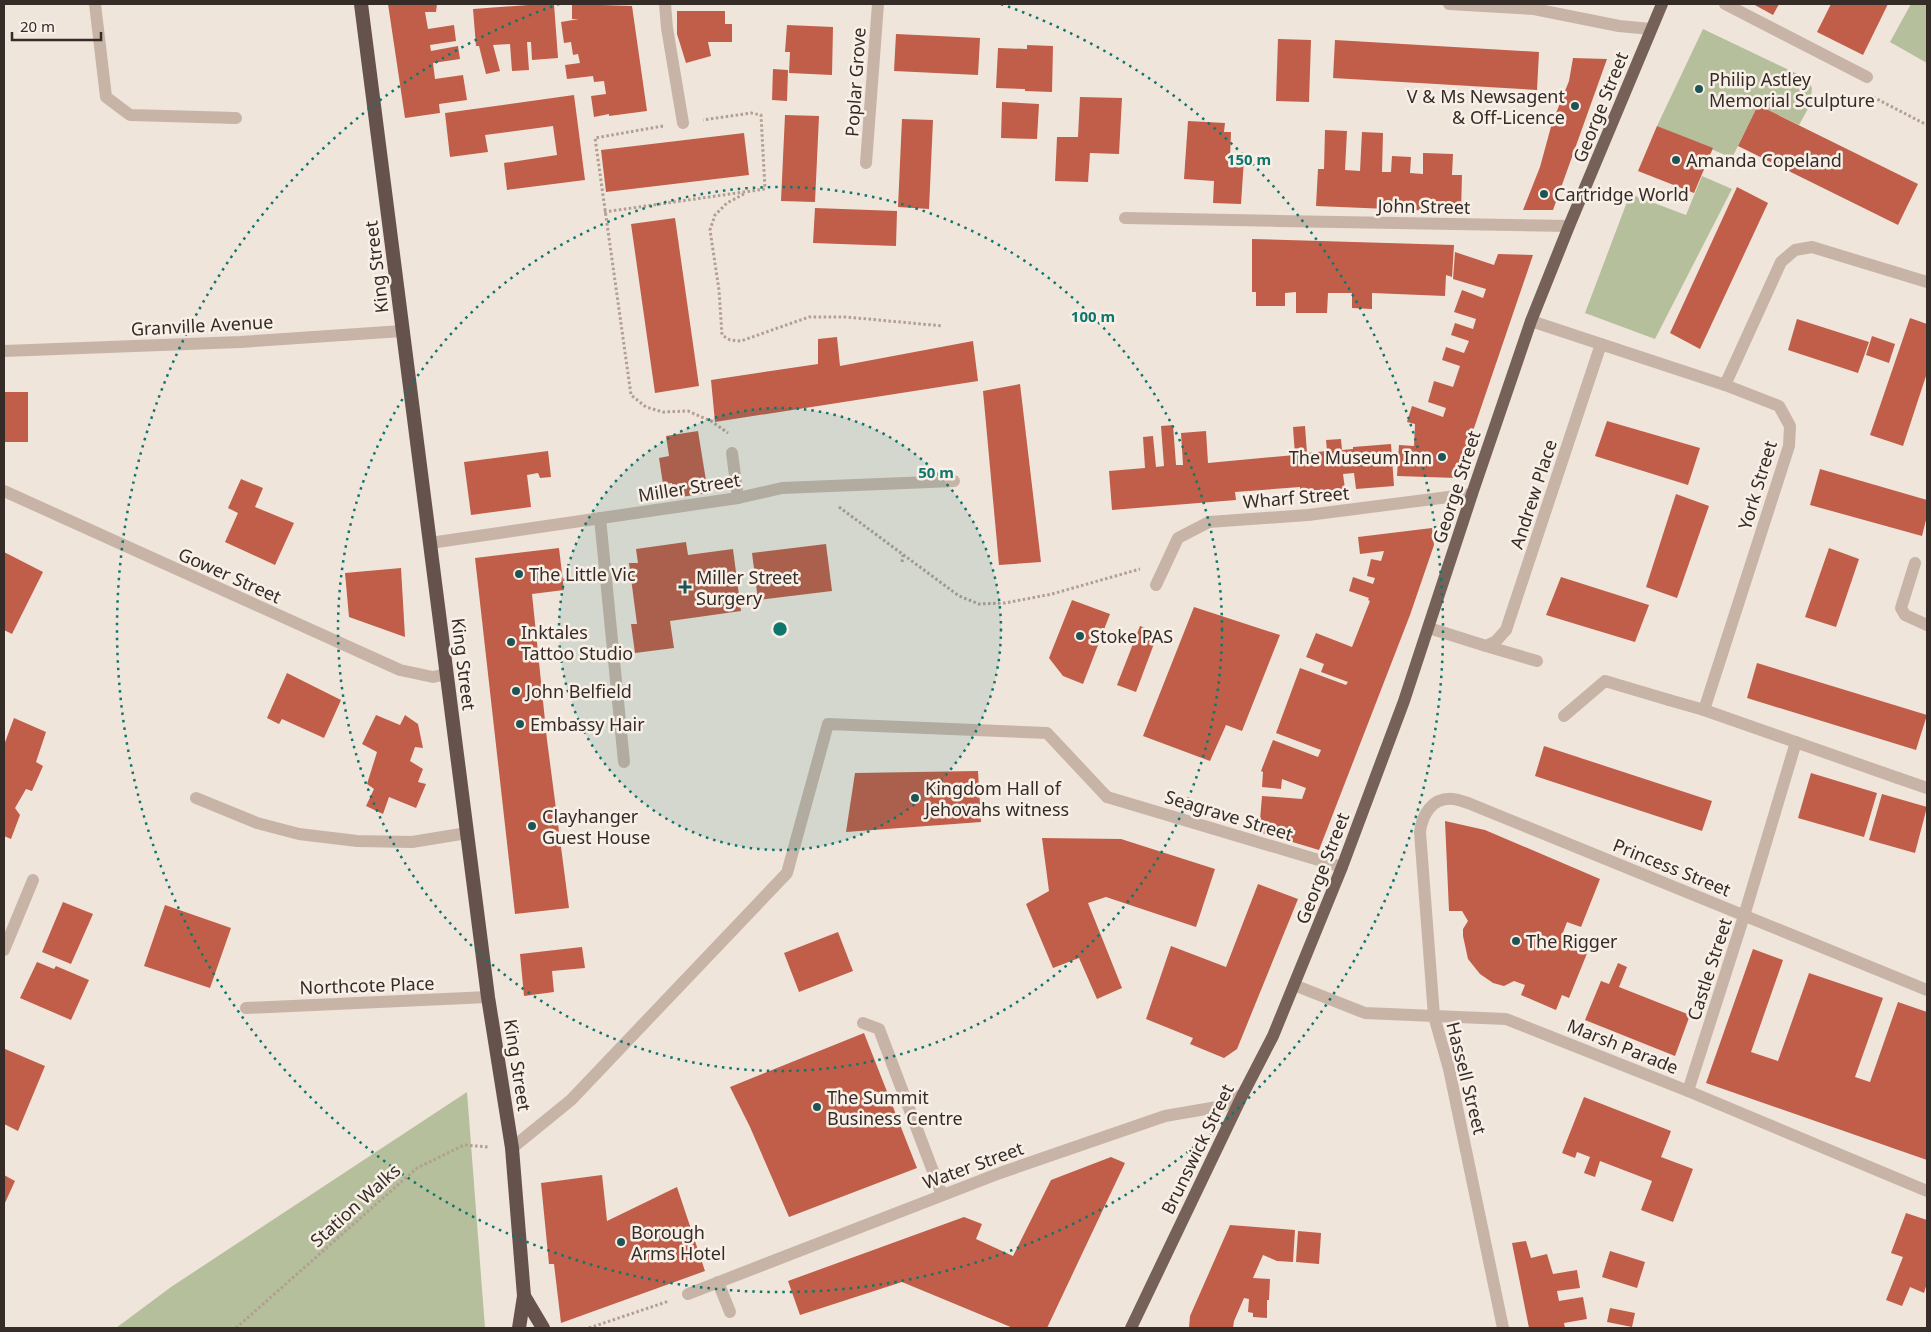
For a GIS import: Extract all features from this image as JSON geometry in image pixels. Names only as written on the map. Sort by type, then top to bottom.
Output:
[{"type":"highway","name":"King Street","points":[[361,4],[488,997],[512,1148],[524,1296],[518,1328]]},
{"type":"highway","points":[[524,1296],[543,1328]]},
{"type":"main road","name":"George Street","points":[[1294,985],[1342,867],[1429,628],[1531,321],[1662,4]]},
{"type":"main road","name":"Brunswick Street","points":[[1131,1328],[1243,1094],[1273,1036],[1294,985]]},
{"type":"street","points":[[95,4],[106,97],[130,115],[236,118]]},
{"type":"street","points":[[665,4],[667,28],[683,123]]},
{"type":"street","name":"Poplar Grove","points":[[866,163],[878,4]]},
{"type":"street","points":[[1449,4],[1534,9],[1619,26],[1651,29]]},
{"type":"street","points":[[1725,4],[1867,77]]},
{"type":"street","name":"John Street","points":[[1125,218],[1569,226]]},
{"type":"street","points":[[1725,385],[1781,262],[1795,250],[1812,247],[1927,282]]},
{"type":"street","name":"York Street","points":[[1531,321],[1725,385],[1778,406],[1790,426],[1789,446],[1704,710]]},
{"type":"street","name":"Granville Avenue","points":[[4,351],[240,342],[402,331]]},
{"type":"street","name":"Andrew Place","points":[[1486,646],[1496,641],[1506,630],[1601,344]]},
{"type":"street","points":[[732,453],[738,498]]},
{"type":"street","name":"Miller Street","points":[[430,542],[738,498],[782,488],[954,481]]},
{"type":"street","name":"Gower Street","points":[[4,490],[400,670],[433,677],[446,674]]},
{"type":"street","name":"Wharf Street","points":[[1156,585],[1178,538],[1209,522],[1308,515],[1472,494]]},
{"type":"street","points":[[600,518],[624,762]]},
{"type":"street","points":[[1916,563],[1901,608],[1905,615],[1927,625]]},
{"type":"street","points":[[1429,628],[1537,661]]},
{"type":"street","points":[[1564,716],[1605,681],[1704,710],[1927,788]]},
{"type":"street","name":"Seagrave Street","points":[[512,1148],[571,1100],[787,873],[828,724],[1047,733],[1107,797],[1342,867]]},
{"type":"street","name":"Castle Street","points":[[1688,1091],[1744,916],[1796,742]]},
{"type":"street","points":[[196,798],[258,823],[299,834],[357,841],[412,842],[467,833]]},
{"type":"street","name":"Princess Street","points":[[1420,832],[1422,818],[1429,808],[1441,800],[1453,799],[1927,990]]},
{"type":"street","name":"Hassell Street","points":[[1420,832],[1434,1016],[1449,1069],[1503,1328]]},
{"type":"street","points":[[4,950],[33,880]]},
{"type":"street","name":"Marsh Parade","points":[[1294,985],[1365,1013],[1506,1019],[1688,1091],[1927,1191]]},
{"type":"street","name":"Northcote Place","points":[[246,1008],[488,997]]},
{"type":"street","points":[[863,1022],[879,1029],[942,1195]]},
{"type":"street","name":"Water Street","points":[[688,1294],[942,1195],[1165,1116],[1223,1106],[1243,1094]]},
{"type":"street","points":[[718,1282],[730,1312]]},
{"type":"path","points":[[1867,77],[1869,95],[1927,125]]},
{"type":"path","points":[[604,212],[765,189],[761,115],[751,114],[683,123],[595,138],[604,212],[631,395],[646,407],[663,412],[688,411],[711,420],[733,436],[732,453]]},
{"type":"path","points":[[747,192],[727,203],[715,215],[710,230],[719,290],[722,335],[730,340],[741,341],[809,317],[846,317],[943,326]]},
{"type":"path","points":[[812,487],[959,596],[979,604],[1005,603],[1052,594],[1167,562]]},
{"type":"path","points":[[902,562],[904,555]]},
{"type":"path","name":"Station Walks","points":[[236,1328],[417,1168],[464,1146],[512,1148]]},
{"type":"path","points":[[589,1328],[688,1294]]},
{"type":"green space","points":[[1911,4],[1927,4],[1927,63],[1890,42]]},
{"type":"green space","points":[[1703,29],[1806,78],[1812,88],[1810,105],[1799,125],[1758,105],[1732,158],[1657,126]]},
{"type":"green space","points":[[1702,176],[1732,189],[1655,339],[1585,313],[1630,194],[1686,215]]},
{"type":"green space","points":[[467,1092],[485,1328],[116,1328],[171,1287]]},
{"type":"building","points":[[388,4],[437,4],[436,12],[425,12],[428,29],[454,25],[456,41],[430,45],[431,51],[458,46],[460,59],[433,63],[435,79],[463,75],[467,100],[439,104],[440,113],[405,118]]},
{"type":"building","points":[[554,4],[558,58],[532,60],[531,42],[527,42],[529,70],[512,71],[510,44],[493,45],[500,71],[486,74],[479,46],[476,46],[473,9]]},
{"type":"building","points":[[572,4],[632,6],[647,111],[594,117],[591,96],[606,94],[604,81],[594,82],[593,76],[567,79],[565,65],[580,63],[578,54],[573,55],[571,42],[564,43],[561,22],[579,19],[572,19]]},
{"type":"building","points":[[1753,4],[1779,4],[1773,15]]},
{"type":"building","points":[[1831,4],[1888,4],[1863,55],[1817,32]]},
{"type":"building","points":[[677,11],[725,11],[725,24],[732,24],[732,42],[708,42],[711,56],[686,63],[677,34]]},
{"type":"building","points":[[787,25],[833,27],[832,75],[789,73],[790,52],[785,52]]},
{"type":"building","points":[[896,34],[980,38],[978,75],[894,71]]},
{"type":"building","points":[[1278,39],[1311,40],[1309,102],[1276,101]]},
{"type":"building","points":[[1335,40],[1539,52],[1537,90],[1333,78]]},
{"type":"building","points":[[1027,45],[1053,46],[1052,92],[996,88],[998,48],[1027,49]]},
{"type":"building","points":[[1573,58],[1607,59],[1553,210],[1523,210],[1540,167],[1552,123],[1569,81]]},
{"type":"building","points":[[773,69],[788,70],[787,101],[772,100]]},
{"type":"building","points":[[574,95],[585,180],[507,190],[504,163],[557,155],[553,126],[485,135],[488,152],[450,157],[445,113]]},
{"type":"building","points":[[1080,97],[1122,98],[1119,154],[1090,153],[1088,182],[1055,181],[1057,137],[1078,137]]},
{"type":"building","points":[[1002,102],[1039,104],[1037,139],[1001,138]]},
{"type":"building","points":[[1758,105],[1918,184],[1898,225],[1738,146]]},
{"type":"building","points":[[785,115],[819,116],[815,202],[781,201]]},
{"type":"building","points":[[902,119],[933,120],[929,209],[898,207]]},
{"type":"building","points":[[1188,121],[1225,123],[1224,132],[1231,132],[1230,158],[1244,159],[1241,204],[1213,203],[1214,181],[1184,179]]},
{"type":"building","name":"Amanda Copeland","points":[[1657,126],[1713,148],[1694,193],[1638,171]]},
{"type":"building","points":[[1325,130],[1347,131],[1345,170],[1360,171],[1362,132],[1383,133],[1382,172],[1391,172],[1392,156],[1411,157],[1410,173],[1423,174],[1423,153],[1453,154],[1452,175],[1462,175],[1461,212],[1316,206],[1318,169],[1324,169]]},
{"type":"building","points":[[744,133],[749,175],[606,192],[601,150]]},
{"type":"building","points":[[1737,187],[1768,203],[1700,349],[1670,333]]},
{"type":"building","points":[[815,208],[897,211],[896,246],[813,243]]},
{"type":"building","points":[[675,218],[699,386],[655,393],[631,224]]},
{"type":"building","points":[[1252,239],[1454,245],[1452,277],[1446,275],[1445,296],[1372,293],[1372,309],[1352,308],[1352,293],[1328,293],[1327,313],[1296,313],[1296,292],[1285,293],[1285,306],[1256,306],[1256,292],[1252,292]]},
{"type":"building","points":[[1455,252],[1494,265],[1498,254],[1533,255],[1457,478],[1397,476],[1399,445],[1414,446],[1415,424],[1407,422],[1412,406],[1443,417],[1446,408],[1428,402],[1434,381],[1453,387],[1460,366],[1442,360],[1446,347],[1464,353],[1469,341],[1451,335],[1455,323],[1473,329],[1476,319],[1454,312],[1462,290],[1483,298],[1486,289],[1453,279]]},
{"type":"building","points":[[1910,318],[1927,324],[1927,373],[1903,446],[1870,435]]},
{"type":"building","points":[[1797,319],[1869,342],[1858,373],[1788,350]]},
{"type":"building","points":[[1872,336],[1895,344],[1889,363],[1866,355]]},
{"type":"building","points":[[837,337],[840,366],[973,341],[978,381],[715,422],[711,380],[818,364],[818,339]]},
{"type":"building","points":[[1020,384],[1041,562],[999,565],[983,391]]},
{"type":"building","points":[[4,392],[28,392],[28,442],[4,442]]},
{"type":"building","points":[[1607,421],[1700,448],[1688,485],[1595,456]]},
{"type":"building","points":[[1173,425],[1176,465],[1183,465],[1181,433],[1206,431],[1208,463],[1295,455],[1293,427],[1305,426],[1307,453],[1327,451],[1326,440],[1341,439],[1342,450],[1353,449],[1353,447],[1391,444],[1394,486],[1356,489],[1354,473],[1343,474],[1345,489],[1300,493],[1300,487],[1235,492],[1236,500],[1112,510],[1109,471],[1145,468],[1143,437],[1153,436],[1156,467],[1164,466],[1161,426]]},
{"type":"building","points":[[698,431],[708,493],[674,498],[672,483],[663,484],[659,458],[669,456],[666,436]]},
{"type":"building","points":[[548,451],[551,477],[540,478],[538,473],[527,475],[531,507],[471,515],[464,462]]},
{"type":"building","points":[[1820,469],[1927,500],[1927,516],[1922,536],[1810,505]]},
{"type":"building","points":[[241,479],[263,488],[255,507],[294,523],[275,565],[225,542],[238,513],[228,508]]},
{"type":"building","points":[[1676,494],[1709,506],[1677,598],[1646,587]]},
{"type":"building","points":[[1432,528],[1434,545],[1410,615],[1319,850],[1259,832],[1262,796],[1302,799],[1306,788],[1282,779],[1281,789],[1262,787],[1263,772],[1261,771],[1273,740],[1318,757],[1321,750],[1276,733],[1300,668],[1346,685],[1348,682],[1321,672],[1324,664],[1306,657],[1316,633],[1352,647],[1370,601],[1368,600],[1369,598],[1349,591],[1353,577],[1373,584],[1375,578],[1367,576],[1371,559],[1381,561],[1384,551],[1360,554],[1358,537]]},
{"type":"building","name":"Miller Street Surgery","points":[[686,542],[688,555],[733,549],[741,611],[670,621],[674,648],[635,653],[631,624],[637,624],[629,563],[638,563],[636,549]]},
{"type":"building","points":[[826,544],[832,591],[758,600],[752,553]]},
{"type":"building","points":[[559,548],[564,590],[532,594],[547,740],[569,908],[515,914],[475,558]]},
{"type":"building","points":[[1829,548],[1859,559],[1836,627],[1805,617]]},
{"type":"building","points":[[4,552],[43,572],[12,634],[4,630]]},
{"type":"building","points":[[401,568],[405,637],[349,617],[345,573]]},
{"type":"building","points":[[1561,577],[1649,605],[1635,642],[1546,615]]},
{"type":"building","name":"Stoke PAS","points":[[1072,600],[1110,614],[1083,684],[1063,676],[1049,658]]},
{"type":"building","points":[[1194,607],[1280,635],[1242,731],[1226,725],[1210,761],[1143,736]]},
{"type":"building","points":[[1140,626],[1158,633],[1136,692],[1117,685]]},
{"type":"building","points":[[1757,663],[1927,715],[1916,750],[1747,698]]},
{"type":"building","points":[[287,673],[341,700],[324,738],[282,719],[279,724],[267,718]]},
{"type":"building","points":[[376,715],[400,725],[405,715],[418,724],[423,748],[415,747],[410,761],[423,769],[418,782],[426,784],[416,808],[389,797],[383,814],[366,806],[374,789],[367,784],[377,752],[362,744]]},
{"type":"building","points":[[14,718],[46,732],[36,762],[43,766],[32,791],[26,789],[15,808],[20,815],[11,839],[4,836],[4,745]]},
{"type":"building","points":[[1544,746],[1712,801],[1702,831],[1535,776]]},
{"type":"building","name":"Kingdom Hall of Jehovahs witness","points":[[978,771],[981,822],[846,832],[855,773]]},
{"type":"building","points":[[1811,773],[1877,793],[1864,837],[1798,818]]},
{"type":"building","points":[[1882,794],[1927,807],[1915,853],[1869,840]]},
{"type":"building","points":[[1445,821],[1485,830],[1600,879],[1581,927],[1567,922],[1562,935],[1581,949],[1588,951],[1569,998],[1562,995],[1556,1010],[1521,995],[1525,985],[1514,981],[1504,986],[1493,983],[1480,974],[1468,959],[1463,929],[1468,921],[1462,911],[1449,911]]},
{"type":"building","points":[[1042,838],[1121,839],[1215,869],[1196,927],[1106,897],[1088,903],[1122,988],[1097,999],[1079,958],[1053,968],[1026,904],[1049,891]]},
{"type":"building","points":[[1258,884],[1298,899],[1237,1049],[1224,1058],[1190,1044],[1193,1038],[1146,1019],[1171,946],[1226,967]]},
{"type":"building","points":[[63,902],[93,914],[71,964],[42,952]]},
{"type":"building","points":[[165,905],[231,928],[210,988],[144,966]]},
{"type":"building","points":[[838,932],[853,971],[799,992],[784,953]]},
{"type":"building","points":[[582,947],[585,968],[552,971],[554,992],[524,996],[520,954]]},
{"type":"building","points":[[1753,949],[1783,960],[1751,1052],[1778,1061],[1809,973],[1883,998],[1855,1077],[1870,1082],[1898,1002],[1927,1012],[1927,1160],[1706,1083]]},
{"type":"building","points":[[37,962],[54,969],[56,966],[89,980],[71,1020],[20,998]]},
{"type":"building","points":[[1618,963],[1627,967],[1619,987],[1690,1015],[1675,1056],[1585,1020],[1601,981],[1609,984]]},
{"type":"building","name":"The Summit Business Centre","points":[[864,1033],[917,1168],[789,1217],[750,1127],[730,1087]]},
{"type":"building","points":[[5,1049],[45,1066],[18,1131],[4,1124]]},
{"type":"building","points":[[1584,1097],[1671,1131],[1661,1157],[1693,1169],[1673,1222],[1641,1210],[1652,1181],[1600,1161],[1595,1177],[1584,1173],[1590,1157],[1577,1152],[1575,1158],[1562,1153]]},
{"type":"building","points":[[1111,1157],[1125,1163],[1047,1328],[1013,1328],[902,1282],[800,1315],[788,1281],[964,1217],[982,1224],[976,1239],[1013,1256],[1051,1180]]},
{"type":"building","points":[[4,1175],[15,1181],[4,1205]]},
{"type":"building","name":"Borough Arms Hotel","points":[[602,1175],[607,1221],[677,1187],[705,1271],[561,1323],[554,1264],[549,1264],[541,1183]]},
{"type":"building","points":[[1906,1213],[1927,1220],[1927,1283],[1924,1293],[1910,1287],[1902,1306],[1886,1300],[1903,1257],[1891,1253]]},
{"type":"building","points":[[1230,1225],[1295,1230],[1293,1262],[1277,1261],[1263,1255],[1253,1278],[1270,1279],[1267,1318],[1253,1317],[1253,1313],[1248,1312],[1249,1299],[1244,1298],[1233,1328],[1189,1328],[1190,1316]]},
{"type":"building","points":[[1298,1231],[1321,1233],[1319,1264],[1296,1262]]},
{"type":"building","points":[[1526,1241],[1531,1258],[1547,1254],[1553,1274],[1577,1270],[1580,1288],[1557,1291],[1559,1301],[1583,1297],[1587,1319],[1564,1323],[1565,1328],[1529,1328],[1512,1243]]},
{"type":"building","points":[[1610,1251],[1645,1262],[1637,1288],[1602,1277]]},
{"type":"building","points":[[1610,1308],[1635,1313],[1632,1327],[1607,1322]]},
{"type":"place","name":"Philip Astley Memorial Sculpture","points":[[1699,89]]},
{"type":"place","name":"V & Ms Newsagent & Off-Licence","points":[[1575,106]]},
{"type":"place","name":"Amanda Copeland","points":[[1676,160]]},
{"type":"place","name":"Cartridge World","points":[[1544,194]]},
{"type":"place","name":"The Museum Inn","points":[[1442,457]]},
{"type":"place","name":"The Little Vic","points":[[519,574]]},
{"type":"place","name":"Miller Street Surgery","points":[[685,587]]},
{"type":"place","name":"Stoke PAS","points":[[1080,636]]},
{"type":"place","name":"Inktales Tattoo Studio","points":[[511,642]]},
{"type":"place","name":"John Belfield","points":[[516,691]]},
{"type":"place","name":"Embassy Hair","points":[[520,724]]},
{"type":"place","name":"Kingdom Hall of Jehovahs witness","points":[[915,798]]},
{"type":"place","name":"Clayhanger Guest House","points":[[532,826]]},
{"type":"place","name":"The Rigger","points":[[1516,941]]},
{"type":"place","name":"The Summit Business Centre","points":[[817,1107]]},
{"type":"place","name":"Borough Arms Hotel","points":[[621,1242]]}]
